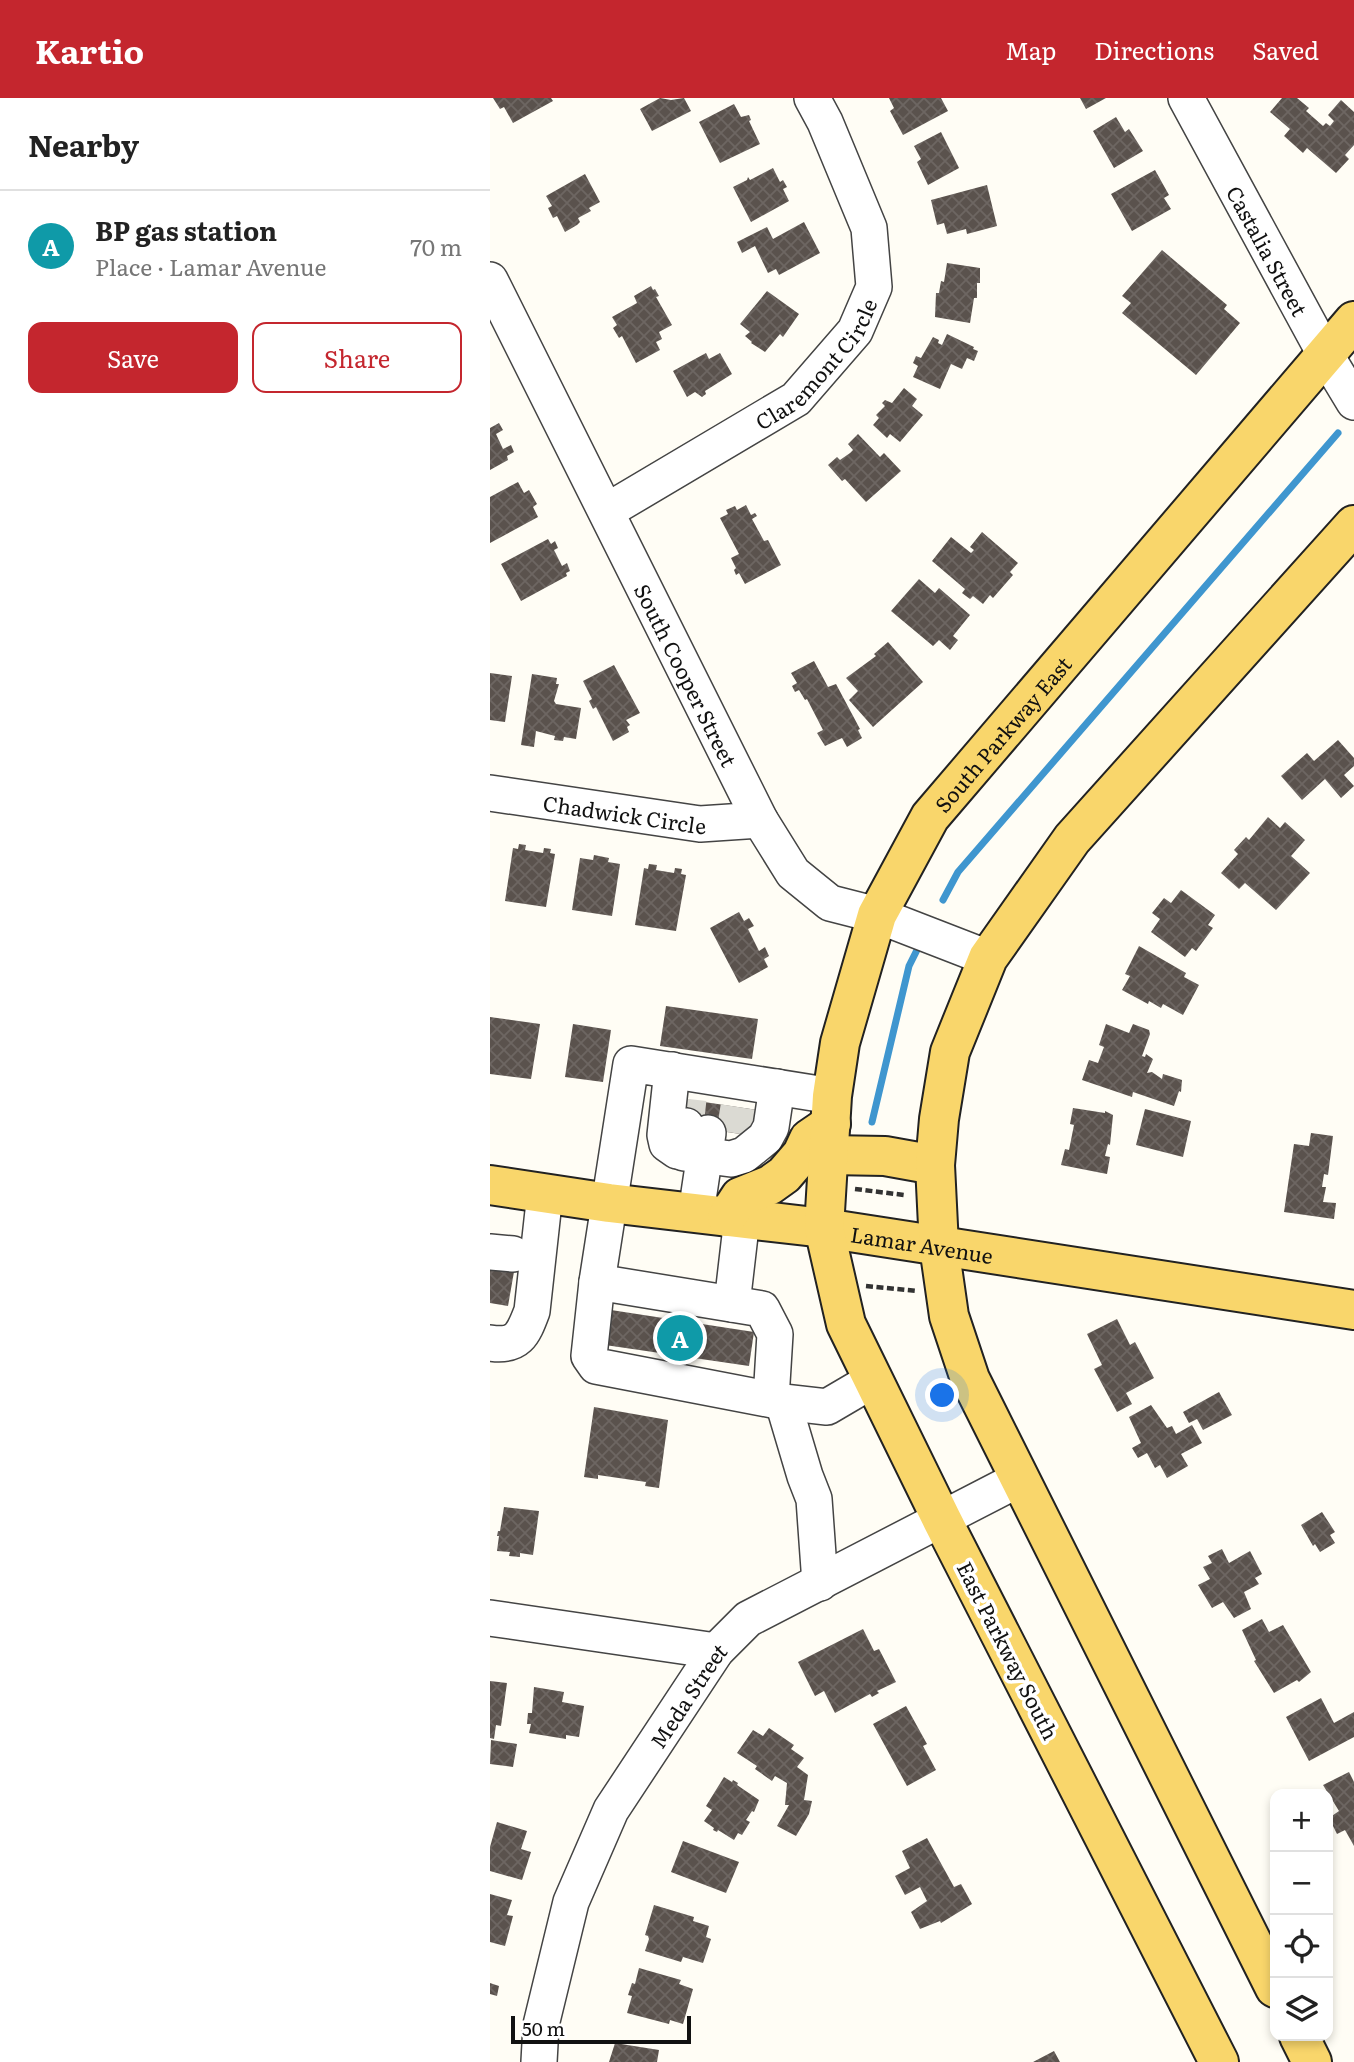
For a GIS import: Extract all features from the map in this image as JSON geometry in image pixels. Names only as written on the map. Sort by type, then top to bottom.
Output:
[{"type":"main road","name":"South Parkway East","points":[[824,1228],[839,1044],[877,915],[930,817],[1354,321]]},
{"type":"main road","points":[[1270,1979],[970,1379],[949,1316],[939,1246],[935,1166],[939,1119],[950,1052],[988,958],[1072,839],[1354,525]]},
{"type":"main road","points":[[722,1216],[740,1198],[770,1185],[784,1175],[802,1154],[809,1139],[831,1125],[885,1156],[935,1166]]},
{"type":"main road","name":"Lamar Avenue","points":[[490,1185],[609,1203],[824,1228],[1354,1310]]},
{"type":"main road","name":"East Parkway South","points":[[824,1228],[846,1324],[942,1520],[1219,2062]]},
{"type":"main road","points":[[1302,2041],[1312,2062]]},
{"type":"street","name":"Claremont Circle","points":[[607,511],[796,399],[855,331],[874,287],[869,228],[825,122],[812,98]]},
{"type":"street","name":"Castalia Street","points":[[1185,98],[1354,402]]},
{"type":"street","name":"South Cooper Street","points":[[490,280],[760,820],[793,873],[830,903],[877,915],[988,958]]},
{"type":"street","name":"Chadwick Circle","points":[[490,793],[701,824],[760,820]]},
{"type":"street","points":[[777,1087],[771,1127],[765,1138],[744,1155],[709,1113],[631,1064],[597,1282],[589,1356],[596,1366],[777,1401],[827,1407],[873,1380]]},
{"type":"street","points":[[777,1087],[831,1125]]},
{"type":"street","points":[[709,1113],[777,1087]]},
{"type":"street","points":[[709,1113],[732,1304]]},
{"type":"street","points":[[490,1343],[504,1345],[519,1338],[526,1328],[532,1311],[545,1193]]},
{"type":"street","points":[[597,1282],[762,1309],[775,1334],[777,1401],[814,1499],[820,1583]]},
{"type":"street","name":"Meda Street","points":[[539,2062],[541,2025],[572,1902],[611,1810],[716,1651],[748,1619],[1019,1479]]},
{"type":"street","points":[[490,1618],[716,1651]]},
{"type":"path","points":[[851,1188],[904,1195]]},
{"type":"path","points":[[861,1286],[921,1292]]},
{"type":"building","points":[[493,98],[551,98],[553,101],[513,123],[504,107],[500,109]]},
{"type":"building","points":[[660,98],[684,98],[691,111],[652,131],[640,109]]},
{"type":"building","points":[[889,98],[941,98],[948,111],[903,135],[890,111],[894,108]]},
{"type":"building","points":[[1080,98],[1106,98],[1086,109]]},
{"type":"building","points":[[1282,98],[1297,98],[1309,108],[1306,111],[1323,126],[1326,123],[1330,126],[1334,121],[1328,115],[1341,100],[1354,112],[1354,145],[1345,155],[1349,159],[1336,173],[1307,148],[1303,153],[1284,136],[1290,129],[1270,112]]},
{"type":"building","points":[[734,104],[741,117],[749,115],[749,121],[760,144],[720,163],[699,122]]},
{"type":"building","points":[[1116,117],[1125,132],[1129,129],[1143,151],[1114,168],[1093,131]]},
{"type":"building","points":[[941,132],[959,168],[928,185],[917,162],[921,159],[914,146]]},
{"type":"building","points":[[773,168],[780,182],[783,180],[787,187],[783,189],[789,201],[751,222],[733,187],[748,177],[750,180]]},
{"type":"building","points":[[1155,170],[1169,195],[1164,198],[1171,209],[1132,231],[1111,194]]},
{"type":"building","points":[[585,174],[600,202],[589,208],[591,211],[578,218],[580,222],[577,225],[565,232],[557,216],[553,218],[548,208],[552,206],[546,196]]},
{"type":"building","points":[[987,185],[997,226],[967,234],[966,229],[947,234],[944,223],[937,225],[931,200]]},
{"type":"building","points":[[804,222],[820,253],[779,275],[776,269],[768,273],[755,246],[742,253],[737,242],[767,227],[773,239]]},
{"type":"building","points":[[1162,250],[1227,305],[1224,309],[1240,323],[1196,375],[1122,313],[1131,303],[1122,296]]},
{"type":"building","points":[[947,263],[980,268],[980,283],[977,283],[977,298],[974,298],[970,323],[935,317],[936,293],[939,293],[941,281],[944,282]]},
{"type":"building","points":[[651,286],[659,296],[656,297],[672,325],[659,332],[662,339],[656,342],[660,350],[636,363],[622,336],[619,338],[613,328],[617,325],[612,317],[637,303],[634,296]]},
{"type":"building","points":[[767,291],[799,314],[783,337],[780,334],[765,352],[751,343],[745,336],[750,332],[740,324]]},
{"type":"building","points":[[947,334],[978,351],[974,361],[967,358],[962,369],[951,364],[940,389],[913,377],[918,366],[913,363],[916,356],[921,358],[933,337],[942,345]]},
{"type":"building","points":[[706,353],[709,359],[720,353],[732,374],[705,391],[706,394],[702,397],[695,392],[687,397],[673,371]]},
{"type":"building","points":[[904,388],[917,399],[912,406],[923,415],[900,442],[890,434],[887,438],[873,425],[879,418],[876,415],[885,406],[882,403],[885,400],[892,403]]},
{"type":"building","points":[[499,423],[503,430],[496,434],[503,449],[511,445],[514,452],[507,456],[508,460],[490,470],[490,428]]},
{"type":"building","points":[[858,434],[880,457],[884,453],[901,471],[866,502],[828,465],[837,457],[840,460],[853,450],[848,444]]},
{"type":"building","points":[[518,482],[524,493],[529,490],[537,504],[533,507],[538,517],[490,543],[490,497]]},
{"type":"building","points":[[746,505],[751,515],[755,513],[757,516],[752,519],[764,541],[768,540],[781,565],[745,584],[734,570],[736,568],[731,558],[739,554],[720,518],[728,514],[726,510],[735,506],[737,510]]},
{"type":"building","points":[[982,532],[1018,563],[1010,572],[1013,575],[993,598],[990,595],[983,604],[973,596],[970,599],[962,593],[965,589],[932,561],[951,537],[971,553],[974,550],[970,547]]},
{"type":"building","points":[[548,539],[551,544],[555,541],[558,548],[554,550],[562,566],[567,563],[570,571],[566,573],[567,576],[521,601],[501,564]]},
{"type":"building","points":[[919,579],[935,593],[939,588],[970,615],[953,636],[958,640],[950,650],[939,640],[933,646],[891,611]]},
{"type":"building","points":[[888,642],[923,682],[873,727],[849,700],[858,691],[846,678],[876,656],[874,654]]},
{"type":"building","points":[[814,661],[828,687],[836,684],[860,729],[858,730],[862,738],[847,747],[842,738],[825,746],[817,733],[823,730],[807,699],[805,700],[799,690],[795,692],[792,686],[797,683],[791,673]]},
{"type":"building","points":[[614,665],[640,713],[626,720],[630,725],[627,727],[629,732],[613,741],[596,707],[593,709],[589,701],[592,699],[583,681]]},
{"type":"building","points":[[490,673],[512,676],[505,722],[490,720]]},
{"type":"building","points":[[532,674],[557,678],[556,684],[559,684],[554,701],[556,704],[581,708],[576,739],[564,737],[563,741],[554,740],[555,736],[536,731],[534,747],[521,745]]},
{"type":"building","points":[[1338,740],[1354,758],[1354,766],[1344,775],[1354,786],[1341,798],[1325,779],[1302,800],[1281,776],[1307,753],[1314,761]]},
{"type":"building","points":[[1268,817],[1280,828],[1285,822],[1305,840],[1291,856],[1310,873],[1276,910],[1245,883],[1239,889],[1221,873],[1238,854],[1234,850],[1246,837],[1249,840]]},
{"type":"building","points":[[519,844],[526,845],[525,850],[543,853],[544,848],[551,849],[550,853],[555,854],[546,907],[505,901],[513,848],[518,849]]},
{"type":"building","points":[[594,855],[620,864],[612,916],[572,910],[580,858],[593,860]]},
{"type":"building","points":[[649,864],[657,865],[656,870],[674,873],[675,868],[682,869],[681,874],[686,875],[676,931],[635,925],[644,868],[648,869]]},
{"type":"building","points":[[1181,890],[1215,915],[1208,925],[1213,928],[1196,951],[1192,948],[1185,957],[1151,932],[1160,919],[1152,913],[1164,898],[1171,903]]},
{"type":"building","points":[[739,912],[744,921],[749,918],[754,926],[748,929],[759,951],[765,947],[769,956],[764,959],[768,967],[739,983],[710,928]]},
{"type":"building","points":[[1139,946],[1186,973],[1184,977],[1199,985],[1183,1015],[1163,1004],[1161,1008],[1149,1001],[1148,1004],[1122,990],[1130,976],[1125,974]]},
{"type":"building","points":[[666,1006],[758,1019],[752,1059],[660,1046]]},
{"type":"building","points":[[490,1017],[540,1024],[531,1079],[490,1074]]},
{"type":"building","points":[[573,1024],[611,1030],[603,1082],[565,1077]]},
{"type":"building","points":[[1106,1024],[1129,1033],[1133,1024],[1149,1030],[1142,1056],[1145,1057],[1146,1054],[1153,1059],[1147,1073],[1152,1072],[1162,1079],[1163,1074],[1182,1080],[1181,1092],[1179,1091],[1174,1106],[1133,1092],[1132,1097],[1082,1080],[1089,1060],[1098,1063],[1104,1047],[1099,1045]]},
{"type":"building","points":[[658,1095],[764,1111],[761,1137],[686,1126]]},
{"type":"building","points":[[1073,1108],[1105,1111],[1113,1115],[1110,1145],[1108,1144],[1105,1156],[1110,1157],[1107,1174],[1061,1165],[1065,1149],[1069,1150],[1074,1125],[1070,1124]]},
{"type":"building","points":[[1145,1109],[1191,1121],[1183,1157],[1136,1145]]},
{"type":"building","points":[[1311,1133],[1333,1136],[1328,1175],[1324,1174],[1322,1187],[1326,1187],[1323,1202],[1336,1203],[1334,1219],[1284,1212],[1294,1144],[1309,1146]]},
{"type":"building","points":[[490,1262],[515,1266],[508,1306],[490,1303]]},
{"type":"building","points":[[611,1310],[754,1332],[749,1366],[605,1345]]},
{"type":"building","points":[[1117,1319],[1130,1345],[1135,1342],[1154,1378],[1126,1393],[1132,1404],[1117,1412],[1094,1369],[1102,1365],[1087,1334]]},
{"type":"building","points":[[1219,1392],[1232,1415],[1203,1430],[1197,1419],[1189,1423],[1183,1412]]},
{"type":"building","points":[[1151,1405],[1167,1428],[1172,1426],[1176,1434],[1192,1425],[1202,1443],[1181,1454],[1188,1466],[1167,1478],[1160,1465],[1155,1468],[1147,1453],[1138,1458],[1132,1448],[1141,1443],[1129,1417]]},
{"type":"building","points":[[594,1407],[668,1420],[659,1488],[645,1486],[646,1482],[598,1475],[598,1479],[584,1477]]},
{"type":"building","points":[[504,1507],[539,1511],[533,1555],[520,1553],[520,1557],[509,1556],[510,1552],[497,1551],[497,1536]]},
{"type":"building","points":[[1322,1512],[1335,1532],[1330,1535],[1335,1543],[1320,1552],[1315,1544],[1313,1546],[1301,1525]]},
{"type":"building","points":[[1222,1549],[1229,1563],[1250,1551],[1262,1574],[1255,1578],[1259,1584],[1244,1592],[1251,1609],[1234,1618],[1223,1602],[1212,1608],[1198,1585],[1210,1579],[1203,1567],[1212,1563],[1208,1556]]},
{"type":"building","points":[[1262,1619],[1269,1632],[1283,1625],[1311,1672],[1299,1682],[1297,1680],[1274,1693],[1254,1661],[1256,1660],[1242,1630]]},
{"type":"building","points":[[863,1629],[874,1651],[879,1649],[896,1682],[877,1691],[879,1693],[872,1697],[870,1694],[835,1713],[824,1691],[815,1696],[798,1662]]},
{"type":"building","points":[[490,1681],[507,1683],[501,1726],[496,1725],[494,1739],[490,1738]]},
{"type":"building","points":[[534,1687],[564,1692],[562,1702],[584,1706],[579,1737],[566,1735],[566,1739],[529,1733],[531,1724],[527,1724],[528,1713],[532,1713]]},
{"type":"building","points":[[1321,1698],[1334,1723],[1354,1712],[1354,1737],[1309,1761],[1286,1717]]},
{"type":"building","points":[[906,1706],[927,1744],[923,1746],[936,1770],[907,1786],[873,1724]]},
{"type":"building","points":[[769,1728],[794,1745],[791,1749],[804,1758],[797,1767],[808,1775],[804,1800],[812,1801],[809,1814],[796,1836],[777,1826],[789,1805],[785,1805],[787,1783],[775,1776],[772,1781],[755,1769],[757,1766],[737,1753],[753,1730],[763,1736]]},
{"type":"building","points":[[491,1740],[517,1744],[513,1767],[490,1764]]},
{"type":"building","points":[[1349,1772],[1354,1782],[1354,1846],[1345,1830],[1337,1834],[1333,1826],[1333,1815],[1339,1811],[1333,1801],[1333,1789],[1325,1789],[1323,1785]]},
{"type":"building","points":[[724,1777],[738,1783],[737,1785],[759,1800],[754,1812],[752,1811],[746,1820],[750,1822],[742,1835],[738,1833],[734,1840],[718,1830],[713,1830],[714,1828],[704,1821],[712,1810],[706,1806]]},
{"type":"building","points":[[497,1822],[527,1831],[521,1849],[531,1852],[522,1880],[490,1871],[490,1847]]},
{"type":"building","points":[[927,1838],[954,1887],[961,1884],[972,1904],[941,1923],[940,1921],[920,1929],[911,1912],[927,1901],[920,1887],[905,1895],[895,1876],[910,1868],[902,1851]]},
{"type":"building","points":[[683,1841],[739,1862],[726,1893],[671,1872]]},
{"type":"building","points":[[490,1894],[512,1900],[507,1915],[513,1916],[505,1946],[490,1942]]},
{"type":"building","points":[[654,1905],[694,1917],[693,1921],[709,1926],[706,1937],[711,1939],[703,1963],[683,1957],[681,1962],[645,1951],[649,1939],[645,1935]]},
{"type":"building","points":[[639,1968],[681,1980],[679,1984],[693,1989],[683,2024],[670,2020],[669,2024],[627,2013],[632,1996],[628,1995],[632,1983],[635,1984]]},
{"type":"building","points":[[490,1983],[499,1986],[497,1996],[490,1994]]},
{"type":"building","points":[[615,2043],[659,2050],[657,2062],[609,2062]]},
{"type":"building","points":[[1054,2051],[1060,2062],[1033,2062]]},
{"type":"waterway","points":[[943,900],[958,872],[1338,433]]},
{"type":"waterway","points":[[872,1122],[909,966],[917,950]]},
{"type":"tunnel","points":[[686,1126],[689,1099]]},
{"type":"tunnel","points":[[734,1133],[738,1107]]},
{"type":"place","name":"BP gas station","points":[[680,1338]]}]
